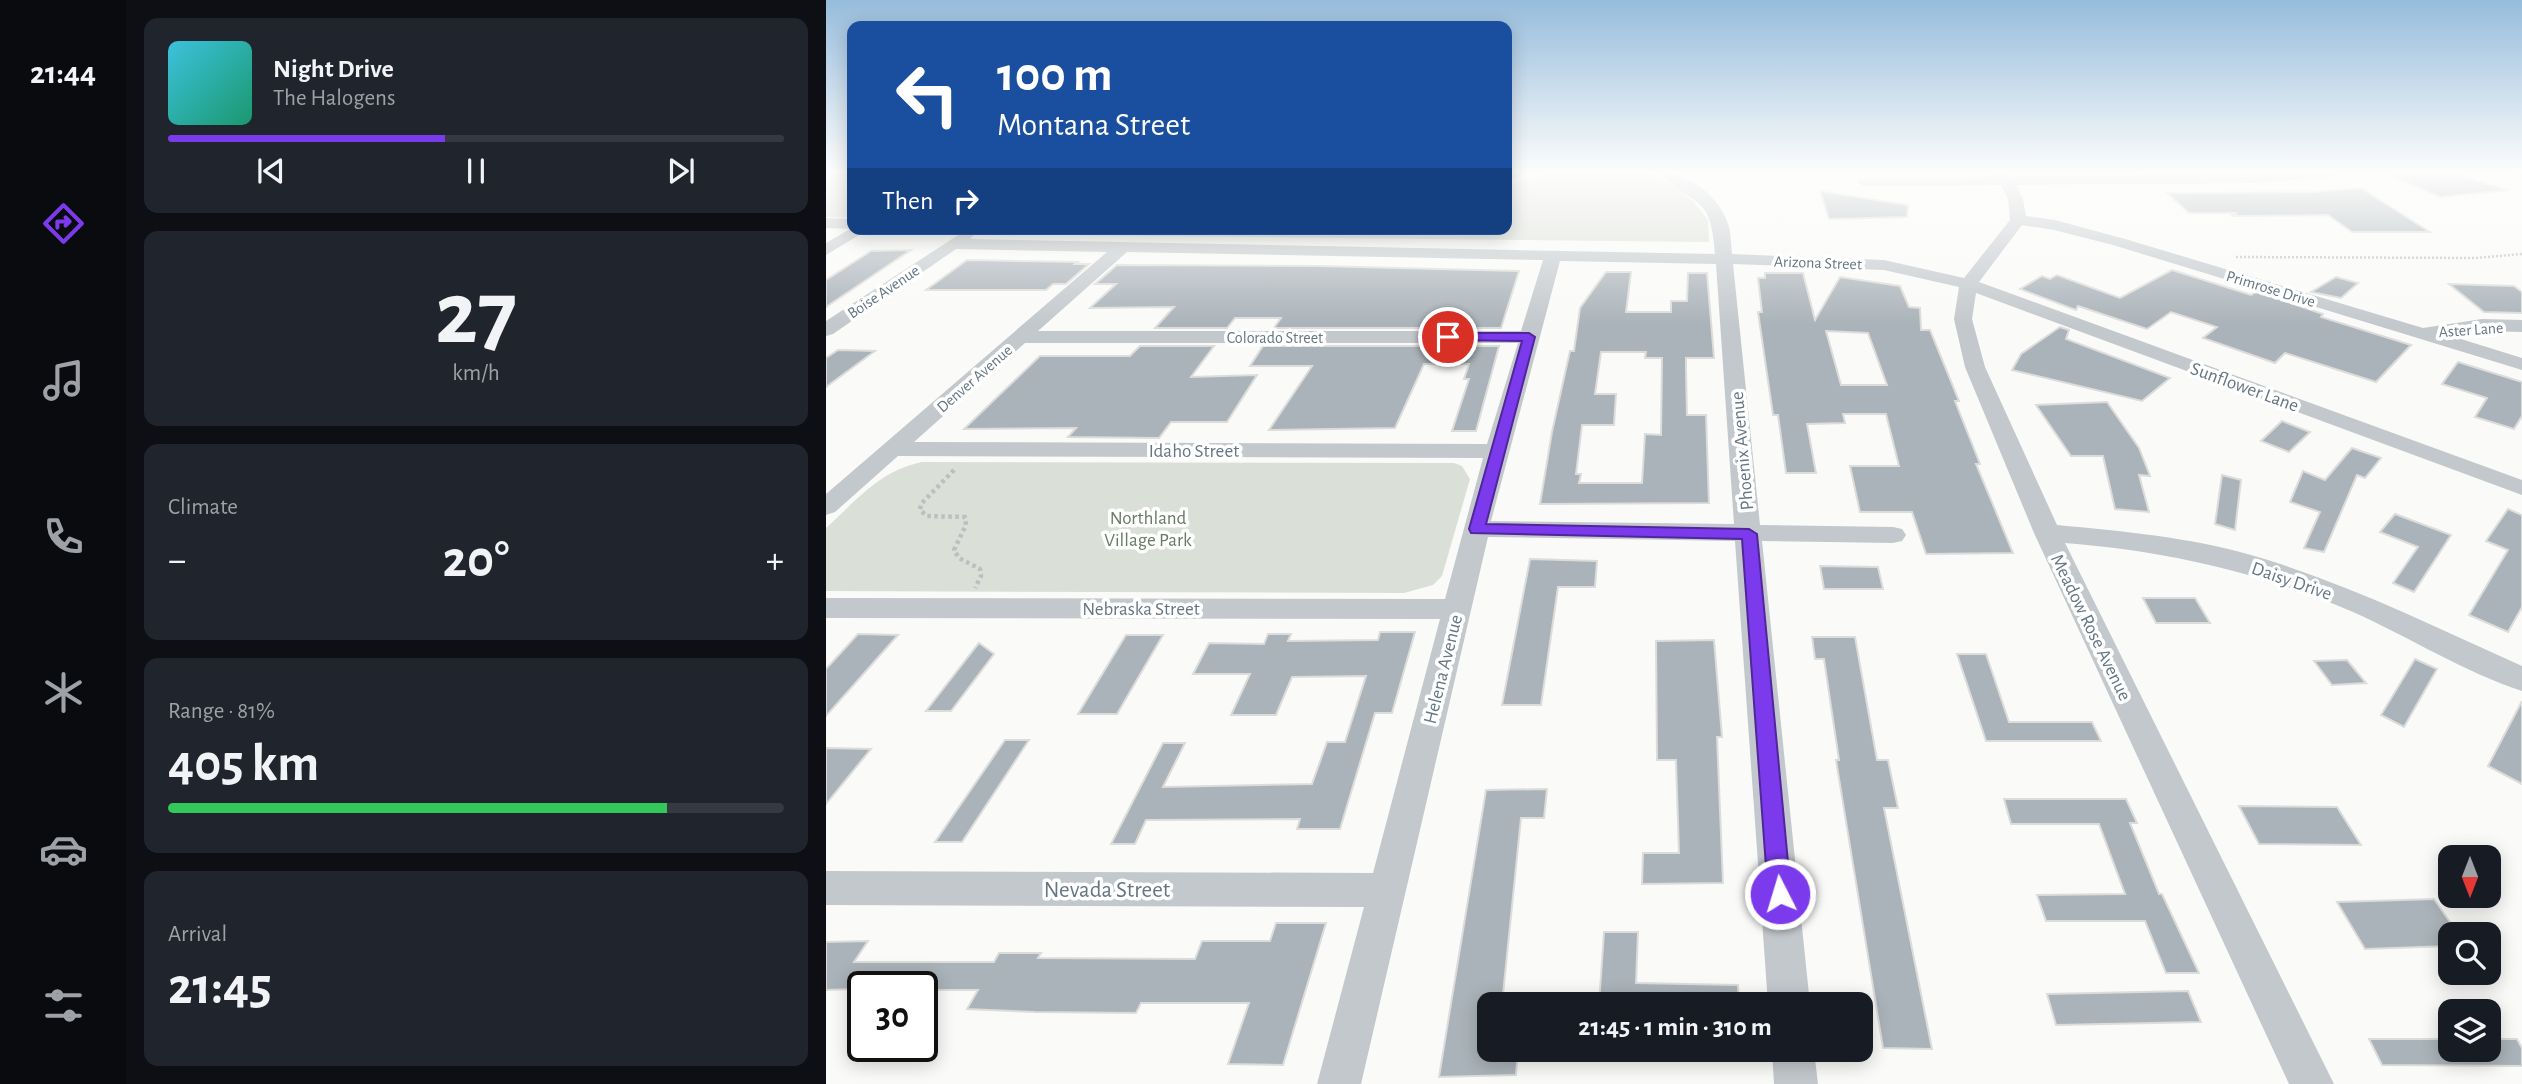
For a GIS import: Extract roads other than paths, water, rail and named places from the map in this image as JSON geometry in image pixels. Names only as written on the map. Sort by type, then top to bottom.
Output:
[{"type":"street","name":"Phoenix Avenue","points":[[1720,224],[1788,992]]},
{"type":"street","name":"Meadow Rose Avenue","points":[[2015,224],[1968,284],[1963,319],[1975,367],[2047,533],[2312,1084]]},
{"type":"street","name":"Primrose Drive","points":[[2045,224],[2190,263],[2522,364]]},
{"type":"street","points":[[826,250],[851,235]]},
{"type":"street","name":"Boise Avenue","points":[[826,330],[966,235]]},
{"type":"street","name":"Arizona Street","points":[[953,244],[1848,262],[1933,274],[1968,284]]},
{"type":"street","name":"Denver Avenue","points":[[826,507],[1122,247]]},
{"type":"street","name":"Helena Avenue","points":[[1339,1084],[1496,451],[1553,256]]},
{"type":"street","name":"Sunflower Lane","points":[[1968,284],[2522,488]]},
{"type":"street","name":"Aster Lane","points":[[2420,333],[2482,325],[2522,326]]},
{"type":"street","name":"Colorado Street","points":[[1021,337],[1529,337]]},
{"type":"street","name":"Idaho Street","points":[[892,449],[1496,451]]},
{"type":"street","points":[[1477,529],[1893,535]]},
{"type":"street","name":"Daisy Drive","points":[[2047,533],[2129,540],[2202,552],[2280,573],[2336,594],[2522,679]]},
{"type":"street","name":"Nebraska Street","points":[[826,608],[1457,609]]},
{"type":"street","name":"Nevada Street","points":[[826,888],[1387,890]]},
{"type":"street","points":[[1794,1062],[1796,1084]]},
{"type":"park label","name":"Northland Village Park","points":[[1148,528]]}]
